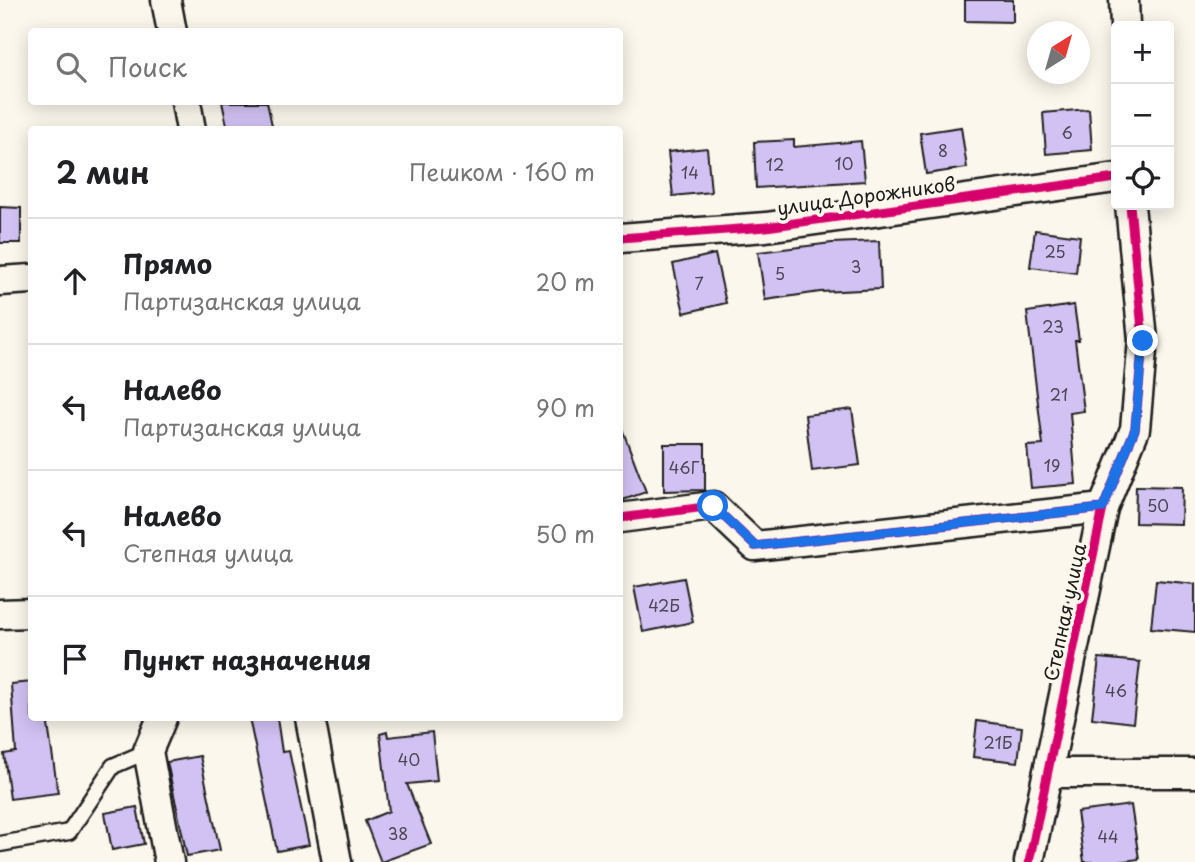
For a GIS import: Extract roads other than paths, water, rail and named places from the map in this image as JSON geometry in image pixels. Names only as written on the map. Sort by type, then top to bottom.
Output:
[{"type":"street","points":[[166,0],[171,28]]},
{"type":"street","points":[[1124,0],[1125,21]]},
{"type":"street","points":[[187,105],[190,126]]},
{"type":"street","name":"улица Дорожников","points":[[623,238],[766,227],[1111,179]]},
{"type":"street","name":"Степная улица","points":[[1029,862],[1103,508],[1135,429],[1143,341],[1130,210]]},
{"type":"street","points":[[0,281],[28,279]]},
{"type":"street","points":[[623,518],[713,506],[755,546],[1103,508]]},
{"type":"street","points":[[0,614],[28,613]]},
{"type":"street","points":[[161,721],[148,751],[169,862]]},
{"type":"street","points":[[311,721],[337,862]]},
{"type":"street","points":[[1048,774],[1195,773]]},
{"type":"lane","points":[[0,844],[69,832],[113,766],[148,751]]}]
